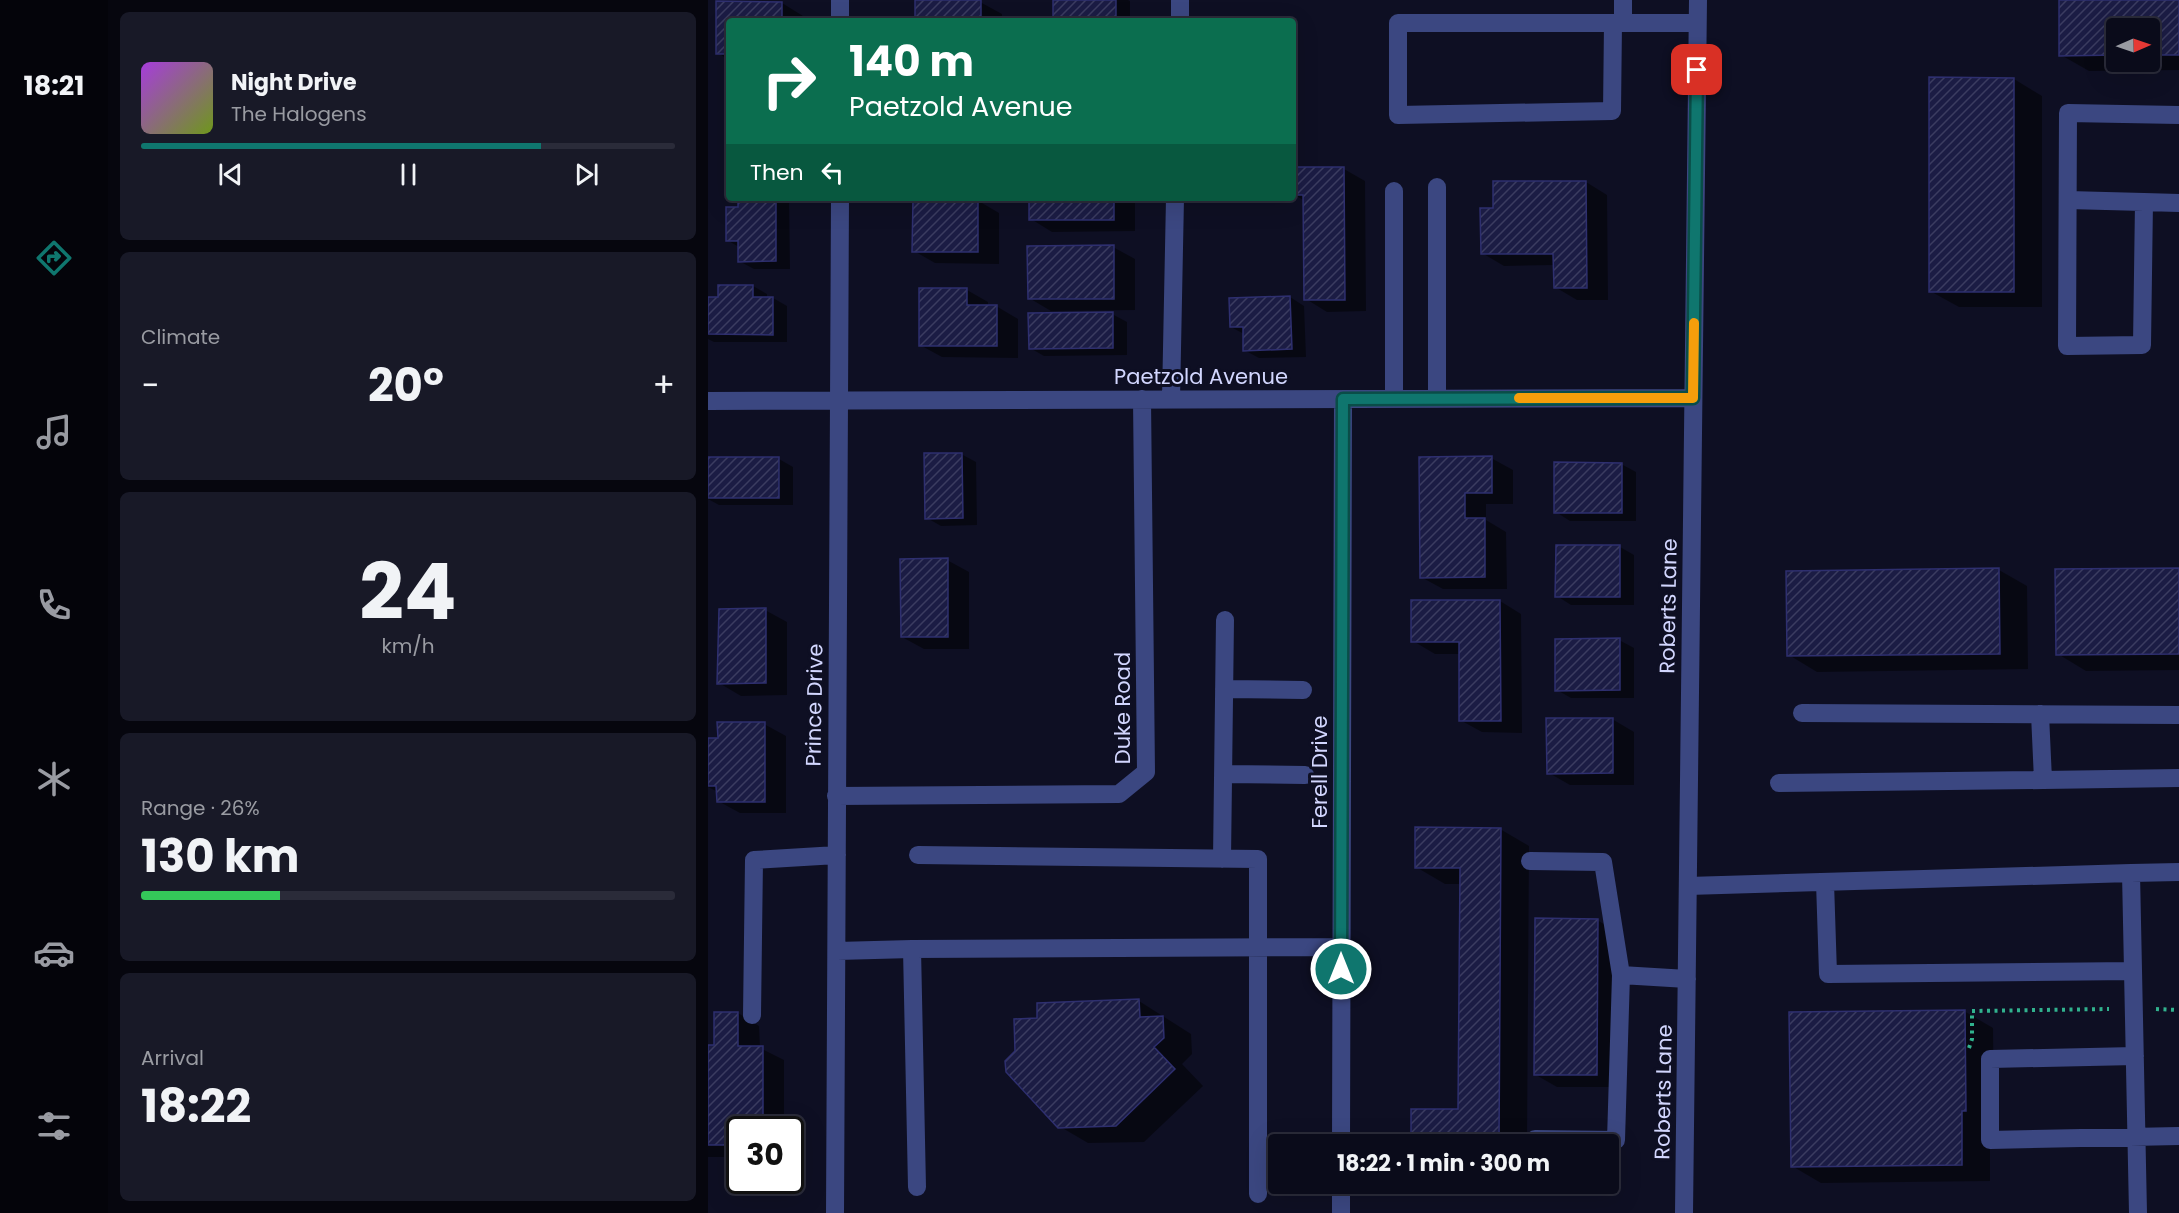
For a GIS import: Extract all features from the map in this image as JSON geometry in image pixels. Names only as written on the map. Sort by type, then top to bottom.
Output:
[{"type":"street","points":[[840,0],[840,18]]},
{"type":"street","points":[[1180,0],[1180,18]]},
{"type":"street","points":[[1623,0],[1618,23],[1612,111],[1398,115],[1398,23],[1618,23],[1697,23]]},
{"type":"street","name":"Roberts Lane","points":[[1684,1213],[1698,0]]},
{"type":"street","points":[[2144,202],[2142,345],[2067,346],[2068,113],[2179,115]]},
{"type":"street","points":[[1437,187],[1437,398]]},
{"type":"street","points":[[1394,191],[1394,399]]},
{"type":"street","points":[[2068,200],[2179,203]]},
{"type":"street","name":"Prince Drive","points":[[835,1213],[840,201]]},
{"type":"street","points":[[1171,399],[1176,201]]},
{"type":"street","name":"Paetzold Avenue","points":[[708,401],[1693,398]]},
{"type":"street","name":"Duke Road","points":[[836,796],[1119,794],[1146,772],[1142,399]]},
{"type":"street","name":"Ferell Drive","points":[[1341,1134],[1343,399]]},
{"type":"street","points":[[1222,859],[1225,620]]},
{"type":"street","points":[[1224,689],[1303,690]]},
{"type":"street","points":[[1802,713],[2179,715]]},
{"type":"street","points":[[2040,714],[2043,780]]},
{"type":"street","points":[[1223,774],[1305,775]]},
{"type":"street","points":[[1779,783],[2179,778]]},
{"type":"street","points":[[752,1015],[754,860],[837,855]]},
{"type":"street","points":[[918,855],[1258,859],[1258,1194]]},
{"type":"street","points":[[1530,861],[1603,862],[1621,975],[1616,1134]]},
{"type":"street","points":[[1688,886],[2179,872]]},
{"type":"street","points":[[2131,873],[2138,1213]]},
{"type":"street","points":[[1825,882],[1828,974],[2133,970]]},
{"type":"street","points":[[837,951],[1342,947]]},
{"type":"street","points":[[912,949],[917,1187]]},
{"type":"street","points":[[1621,975],[1687,979]]},
{"type":"street","points":[[2135,1056],[1990,1059],[1990,1140],[2179,1136]]},
{"type":"street","points":[[1341,1194],[1341,1213]]},
{"type":"path","points":[[2146,1009],[2177,1010]]},
{"type":"path","points":[[1967,1055],[1972,1039],[1972,1011],[2109,1010]]},
{"type":"building","points":[[915,0],[981,0],[981,18],[915,18]]},
{"type":"building","points":[[1053,0],[1116,0],[1116,18],[1053,18]]},
{"type":"building","points":[[2059,0],[2179,0],[2179,55],[2160,55],[2160,18],[2106,18],[2106,55],[2059,56]]},
{"type":"building","points":[[716,1],[782,2],[782,18],[726,18],[726,54],[716,54]]},
{"type":"building","points":[[1929,77],[2014,78],[2014,292],[1929,292]]},
{"type":"building","points":[[1296,167],[1344,167],[1345,300],[1304,300],[1303,195],[1296,195]]},
{"type":"building","points":[[1493,181],[1586,181],[1587,288],[1554,288],[1553,254],[1481,254],[1480,208],[1493,208]]},
{"type":"building","points":[[738,201],[776,201],[776,261],[738,262],[738,241],[726,241],[726,207],[738,207]]},
{"type":"building","points":[[913,201],[978,201],[978,252],[912,252]]},
{"type":"building","points":[[1029,201],[1114,201],[1114,220],[1029,220]]},
{"type":"building","points":[[1114,245],[1114,299],[1028,299],[1027,246]]},
{"type":"building","points":[[718,285],[753,285],[753,297],[773,297],[773,335],[708,334],[708,297],[718,297]]},
{"type":"building","points":[[919,288],[967,288],[967,305],[997,305],[997,346],[919,346]]},
{"type":"building","points":[[1290,296],[1292,349],[1243,351],[1243,327],[1230,327],[1229,298]]},
{"type":"building","points":[[1113,312],[1113,348],[1029,349],[1028,313]]},
{"type":"building","points":[[924,453],[962,453],[963,518],[925,519]]},
{"type":"building","points":[[1492,456],[1492,493],[1465,493],[1465,518],[1485,518],[1485,577],[1420,578],[1419,457]]},
{"type":"building","points":[[708,457],[779,457],[779,498],[708,498]]},
{"type":"building","points":[[1554,462],[1622,463],[1622,513],[1554,513]]},
{"type":"building","points":[[1556,545],[1620,545],[1620,597],[1555,597]]},
{"type":"building","points":[[948,558],[948,637],[901,637],[900,559]]},
{"type":"building","points":[[1999,568],[2000,654],[1787,656],[1786,571]]},
{"type":"building","points":[[2179,568],[2179,654],[2056,655],[2055,569]]},
{"type":"building","points":[[1411,600],[1500,600],[1501,721],[1459,721],[1459,642],[1411,642]]},
{"type":"building","points":[[766,608],[766,683],[717,684],[719,609]]},
{"type":"building","points":[[1620,638],[1620,690],[1555,691],[1555,639]]},
{"type":"building","points":[[1546,718],[1613,718],[1613,773],[1547,774]]},
{"type":"building","points":[[717,722],[765,722],[765,802],[717,802],[716,786],[708,786],[708,738],[718,738]]},
{"type":"building","points":[[1415,827],[1501,828],[1499,1134],[1411,1134],[1411,1109],[1458,1109],[1460,868],[1415,868]]},
{"type":"building","points":[[1535,918],[1598,919],[1597,1075],[1534,1075]]},
{"type":"building","points":[[1139,999],[1140,1017],[1163,1016],[1164,1038],[1154,1047],[1175,1069],[1116,1126],[1058,1128],[1006,1072],[1005,1061],[1015,1051],[1014,1019],[1037,1018],[1037,1003]]},
{"type":"building","points":[[1965,1010],[1966,1111],[1962,1111],[1962,1165],[1791,1167],[1789,1012]]},
{"type":"building","points":[[714,1012],[738,1012],[738,1046],[763,1046],[763,1116],[726,1116],[726,1145],[708,1145],[708,1045],[714,1045]]},
{"type":"slow traffic","points":[[1519,398],[1693,398],[1694,323]]},
{"type":"route","points":[[1341,969],[1343,399],[1693,398],[1697,70]]}]
